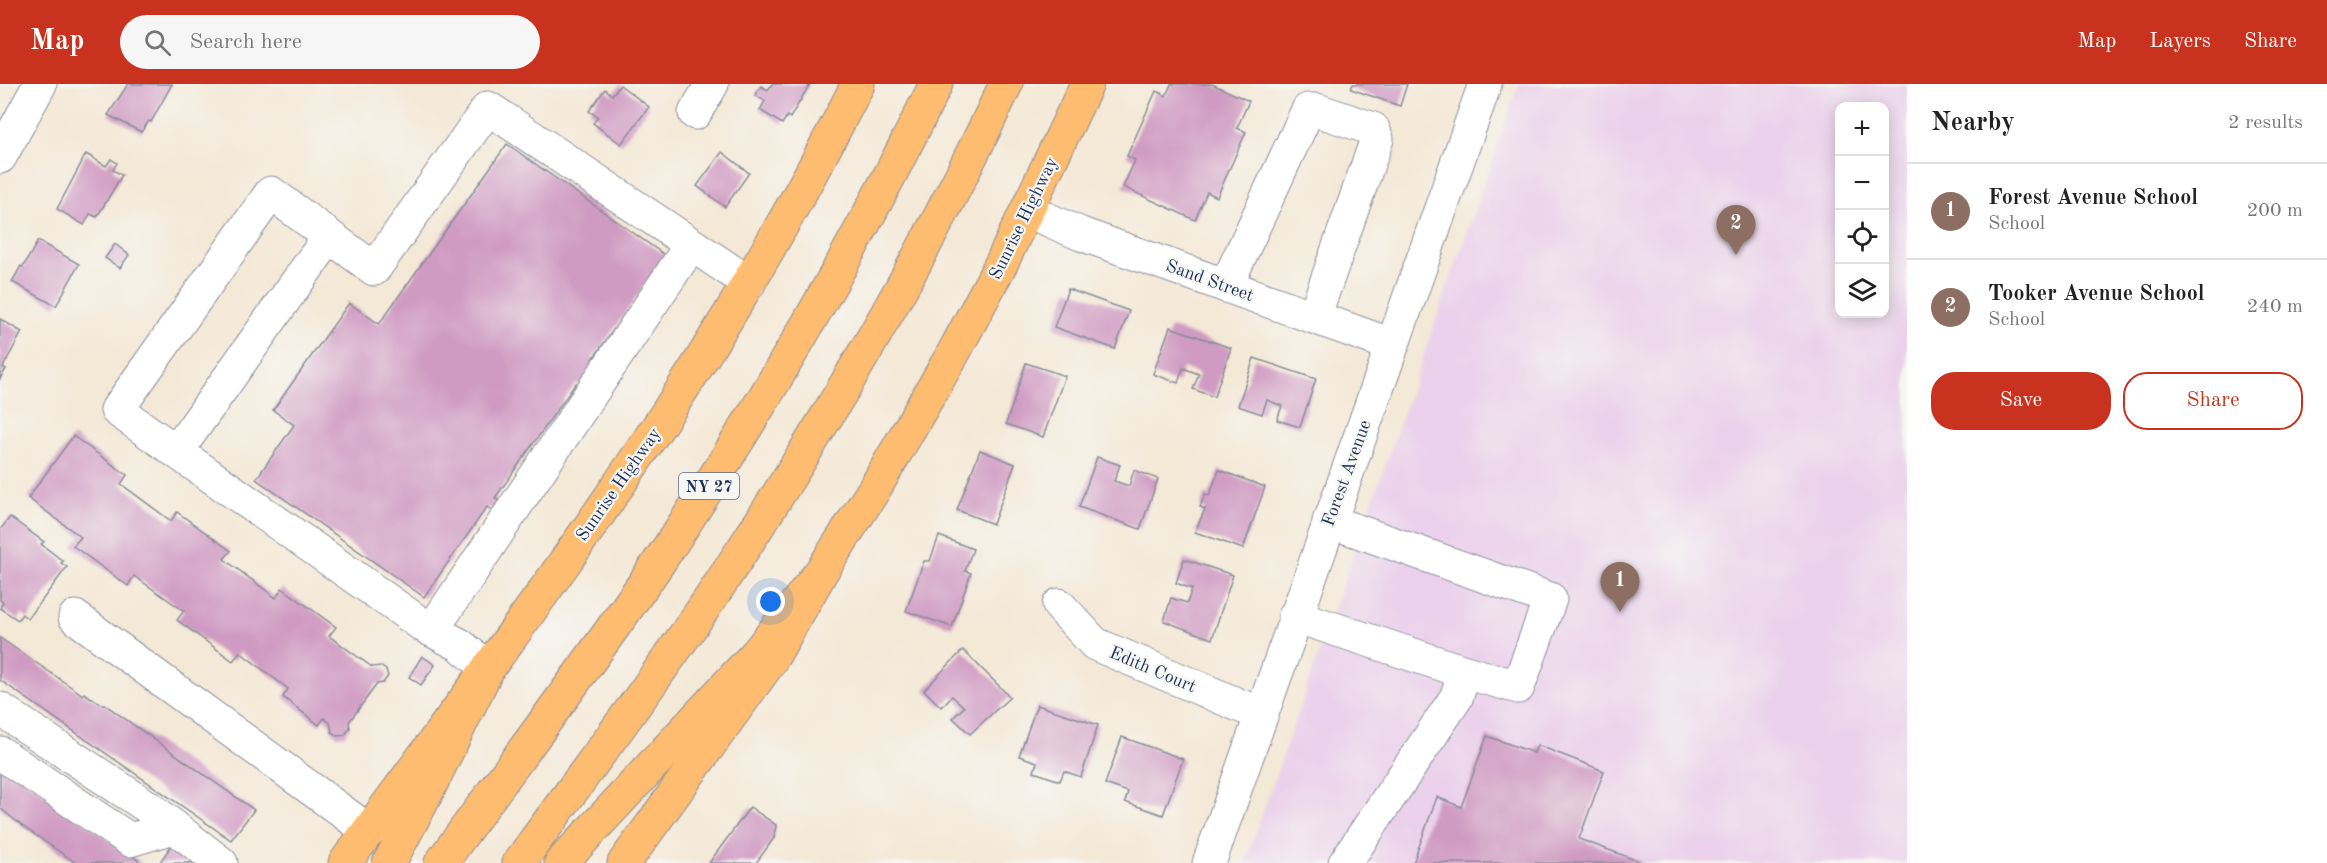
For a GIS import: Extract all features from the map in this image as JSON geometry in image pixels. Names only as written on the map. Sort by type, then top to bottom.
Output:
[{"type":"main road","name":"Sunrise Highway","points":[[345,863],[629,471],[749,283],[858,84]]},
{"type":"main road","name":"NY 27","points":[[441,863],[651,572],[734,447],[841,267],[936,84]]},
{"type":"main road","points":[[519,863],[713,594],[822,426],[923,248],[1006,84]]},
{"type":"main road","name":"Sunrise Highway","points":[[624,863],[771,660],[823,569],[875,488],[954,352],[1028,211],[1088,84]]},
{"type":"main road","points":[[561,863],[758,652],[823,569]]},
{"type":"main road","points":[[389,863],[488,668]]},
{"type":"street","points":[[0,157],[40,84]]},
{"type":"street","points":[[695,113],[712,84]]},
{"type":"street","name":"Forest Avenue","points":[[1209,863],[1485,84]]},
{"type":"street","points":[[488,668],[459,645],[432,630],[117,410],[271,193],[374,269],[488,108],[749,283]]},
{"type":"street","points":[[1226,285],[1308,110],[1317,110],[1373,129],[1377,139],[1314,317]]},
{"type":"street","name":"Sand Street","points":[[1028,211],[1081,234],[1392,345]]},
{"type":"street","points":[[177,451],[330,237]]},
{"type":"street","points":[[432,630],[691,245]]},
{"type":"street","points":[[1295,616],[1518,687],[1550,599],[1329,521]]},
{"type":"street","name":"Edith Court","points":[[1059,605],[1095,644],[1260,714]]},
{"type":"street","points":[[75,617],[369,831]]},
{"type":"street","points":[[1345,863],[1456,698],[1465,672]]},
{"type":"street","points":[[0,709],[152,809],[222,863]]},
{"type":"street","points":[[0,753],[130,840],[174,827]]},
{"type":"shaded area","points":[[1519,84],[1907,84],[1907,863],[1245,863]]},
{"type":"building","points":[[128,84],[172,84],[151,122],[149,121],[141,132],[108,115]]},
{"type":"building","points":[[772,84],[810,84],[790,118],[787,116],[782,124],[760,110],[765,101],[755,95],[761,86],[768,90]]},
{"type":"building","points":[[1171,84],[1212,84],[1249,101],[1237,128],[1246,132],[1217,197],[1207,192],[1195,220],[1123,187],[1135,160],[1127,156],[1156,91],[1166,96]]},
{"type":"building","points":[[1353,84],[1407,84],[1400,106],[1351,89]]},
{"type":"building","points":[[620,85],[649,107],[621,144],[593,123],[598,117],[589,111],[605,89],[612,95]]},
{"type":"building","points":[[507,144],[666,256],[592,360],[598,364],[582,387],[576,383],[495,498],[509,508],[503,518],[487,507],[424,597],[256,479],[294,425],[273,410],[349,303],[379,324]]},
{"type":"building","points":[[722,152],[749,173],[725,207],[697,186]]},
{"type":"building","points":[[86,154],[106,166],[111,159],[117,163],[113,170],[122,175],[97,217],[90,214],[84,225],[57,209]]},
{"type":"building","points":[[38,241],[79,264],[56,306],[12,282]]},
{"type":"building","points":[[115,244],[129,255],[120,268],[105,258]]},
{"type":"building","points":[[1068,289],[1129,311],[1115,349],[1054,327]]},
{"type":"building","points":[[0,319],[22,332],[3,367],[6,369],[0,379]]},
{"type":"building","points":[[1170,327],[1231,348],[1214,397],[1193,389],[1199,374],[1183,368],[1178,383],[1153,374]]},
{"type":"building","points":[[1254,358],[1316,379],[1300,427],[1277,420],[1282,406],[1267,400],[1262,414],[1238,406]]},
{"type":"building","points":[[1026,363],[1065,376],[1043,437],[1006,424]]},
{"type":"building","points":[[73,436],[127,475],[121,484],[171,521],[177,512],[231,551],[224,559],[276,598],[282,588],[336,627],[329,636],[372,667],[380,666],[386,670],[388,676],[383,683],[377,684],[349,722],[350,728],[345,735],[337,736],[332,732],[330,723],[324,718],[319,725],[283,697],[288,689],[240,652],[233,661],[177,620],[184,611],[134,576],[128,586],[73,546],[81,537],[28,498]]},
{"type":"building","points":[[980,450],[1015,464],[993,524],[957,510]]},
{"type":"building","points":[[1097,457],[1120,465],[1114,481],[1129,486],[1134,470],[1158,479],[1140,529],[1079,507]]},
{"type":"building","points":[[1219,470],[1265,487],[1243,549],[1195,532],[1205,509],[1200,507],[1205,494],[1209,496]]},
{"type":"building","points":[[10,517],[44,542],[41,544],[63,561],[61,563],[67,567],[28,619],[22,614],[18,620],[0,608],[3,602],[0,600],[0,530]]},
{"type":"building","points":[[939,536],[973,549],[965,571],[971,573],[952,627],[906,611],[924,561],[930,561]]},
{"type":"building","points":[[1184,559],[1233,575],[1212,639],[1164,621],[1171,598],[1187,603],[1192,589],[1176,583]]},
{"type":"building","points":[[0,638],[83,695],[84,693],[104,704],[254,810],[231,840],[0,680]]},
{"type":"building","points":[[963,650],[1010,697],[970,734],[953,718],[964,707],[952,696],[941,707],[924,690]]},
{"type":"building","points":[[422,656],[435,665],[421,685],[409,677]]},
{"type":"building","points":[[1037,705],[1098,725],[1081,777],[1064,771],[1060,781],[1034,772],[1037,762],[1019,756]]},
{"type":"building","points":[[1487,736],[1534,753],[1537,745],[1604,771],[1579,839],[1644,863],[1413,863],[1437,797],[1461,807]]},
{"type":"building","points":[[1122,737],[1183,759],[1163,815],[1125,802],[1128,792],[1105,784]]},
{"type":"building","points":[[0,762],[142,863],[76,863],[21,825],[0,808]]},
{"type":"building","points":[[750,807],[776,825],[774,838],[756,863],[709,863]]},
{"type":"building","points":[[173,843],[202,863],[161,863]]},
{"type":"place","name":"Tooker Avenue School","points":[[1736,255]]},
{"type":"place","name":"Forest Avenue School","points":[[1620,612]]}]
